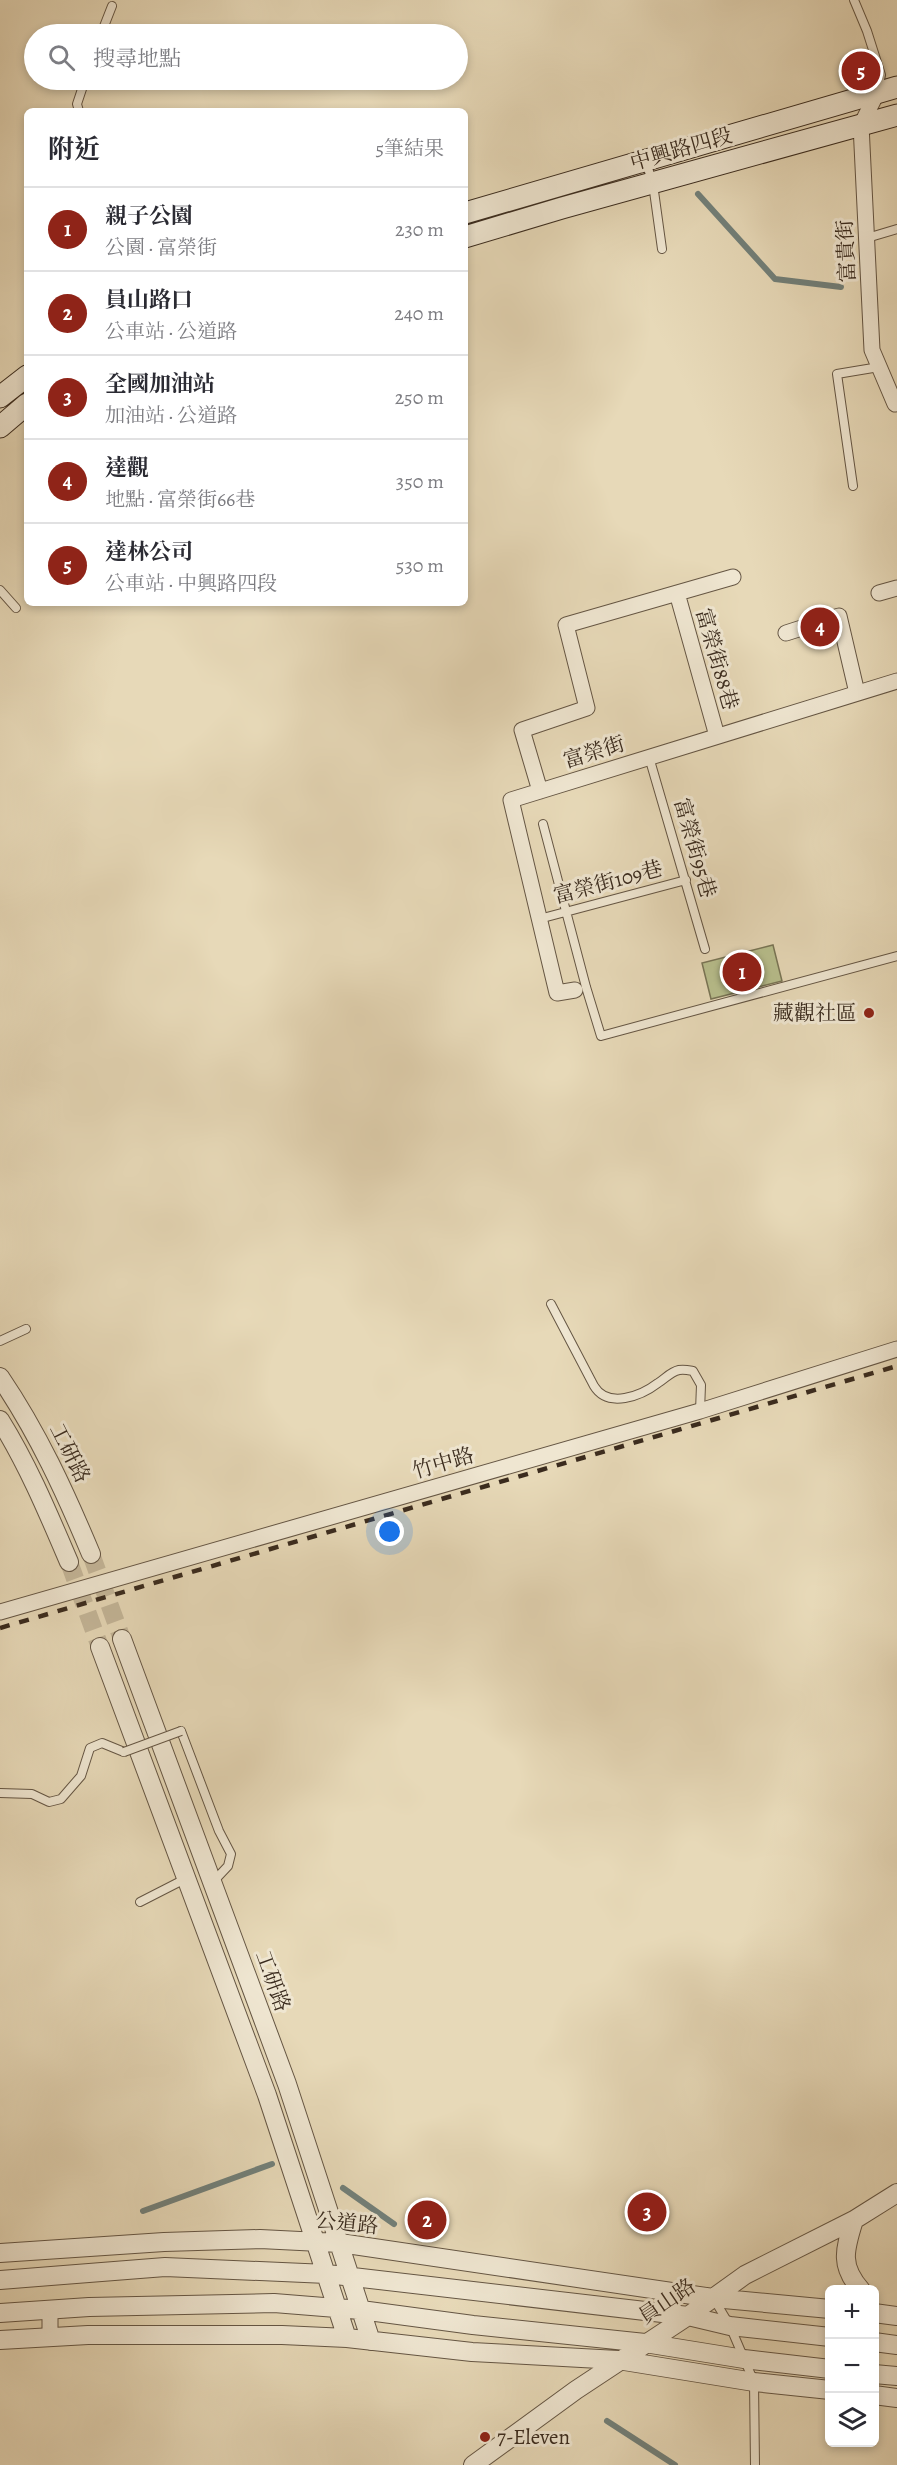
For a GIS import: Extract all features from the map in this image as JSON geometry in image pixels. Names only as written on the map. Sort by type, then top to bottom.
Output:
[{"type":"main road","name":"中興路四段","points":[[468,212],[887,90]]},
{"type":"main road","name":"中興路四段","points":[[468,236],[897,115]]},
{"type":"main road","points":[[2,393],[24,378]]},
{"type":"main road","points":[[0,427],[24,407]]},
{"type":"street","name":"富貴街","points":[[887,90],[861,125],[872,350],[895,404],[897,403]]},
{"type":"street","points":[[2,393],[24,405]]},
{"type":"street","name":"富榮街88巷","points":[[540,791],[522,730],[587,708],[566,625],[733,577]]},
{"type":"street","points":[[879,593],[897,588]]},
{"type":"street","name":"富榮街88巷","points":[[677,593],[717,736]]},
{"type":"street","points":[[786,633],[839,616],[857,693]]},
{"type":"street","name":"富榮街","points":[[581,989],[557,993],[511,800],[897,681]]},
{"type":"street","name":"竹中路","points":[[0,1612],[700,1411],[897,1349]]},
{"type":"street","name":"工研路","points":[[0,1377],[38,1437],[64,1490],[90,1554]]},
{"type":"street","points":[[0,1420],[43,1500],[69,1562]]},
{"type":"street","name":"工研路","points":[[122,1639],[287,2084],[371,2341]]},
{"type":"street","points":[[100,1647],[267,2095],[347,2338]]},
{"type":"street","name":"員山路","points":[[473,2465],[618,2360],[688,2316],[745,2274],[854,2220],[897,2193]]},
{"type":"street","points":[[854,2220],[844,2257],[857,2285]]},
{"type":"street","name":"公道路","points":[[0,2253],[175,2242],[260,2239],[316,2241],[713,2298],[825,2309]]},
{"type":"street","points":[[0,2280],[165,2267],[351,2275],[688,2316],[730,2326],[825,2336]]},
{"type":"street","points":[[0,2313],[247,2302],[337,2307],[473,2325],[645,2343],[744,2359],[825,2368]]},
{"type":"street","points":[[50,2310],[50,2337]]},
{"type":"street","points":[[0,2340],[88,2335],[260,2335],[347,2338],[472,2352],[618,2360],[754,2382],[825,2389]]},
{"type":"street","points":[[879,2343],[897,2345]]},
{"type":"street","points":[[879,2374],[897,2376]]},
{"type":"street","points":[[879,2396],[897,2398]]},
{"type":"lane","points":[[854,0],[887,90]]},
{"type":"lane","points":[[105,24],[112,6]]},
{"type":"lane","points":[[78,108],[76,104],[81,90]]},
{"type":"lane","points":[[645,160],[653,184],[662,249]]},
{"type":"lane","points":[[867,238],[897,229]]},
{"type":"lane","points":[[853,486],[837,374],[879,367]]},
{"type":"lane","points":[[0,590],[16,608]]},
{"type":"lane","name":"富榮街95巷","points":[[649,757],[705,949]]},
{"type":"lane","points":[[543,824],[567,911],[581,989],[601,1036],[897,956]]},
{"type":"lane","name":"富榮街109巷","points":[[539,919],[686,880]]},
{"type":"lane","points":[[551,1304],[594,1386],[603,1397],[609,1399],[634,1395],[647,1390],[676,1371],[693,1371],[701,1385],[700,1411]]},
{"type":"lane","points":[[0,1341],[26,1329]]},
{"type":"lane","points":[[0,1793],[32,1794],[43,1801],[56,1802],[66,1796],[81,1776],[90,1748],[102,1743],[124,1752],[180,1731],[219,1831],[231,1854],[228,1866],[212,1883]]},
{"type":"lane","points":[[140,1902],[186,1878]]},
{"type":"lane","points":[[713,2298],[730,2326],[754,2382],[755,2465]]},
{"type":"green space","points":[[773,945],[782,981],[711,999],[702,963]]},
{"type":"waterway","points":[[698,194],[775,279],[841,287]]},
{"type":"waterway","points":[[143,2211],[272,2164]]},
{"type":"waterway","points":[[343,2188],[394,2224]]},
{"type":"waterway","points":[[607,2421],[675,2465]]},
{"type":"tunnel","points":[[91,1554],[122,1639]]},
{"type":"tunnel","points":[[69,1562],[100,1647]]},
{"type":"railway","points":[[0,1628],[897,1366]]},
{"type":"place","name":"達林公司","points":[[861,71]]},
{"type":"place","name":"達觀","points":[[820,627]]},
{"type":"place","name":"親子公園","points":[[742,972]]},
{"type":"place","name":"藏觀社區","points":[[869,1013]]},
{"type":"place","name":"全國加油站","points":[[647,2212]]},
{"type":"place","name":"員山路口","points":[[427,2220]]},
{"type":"place","name":"7-Eleven","points":[[485,2437]]}]
